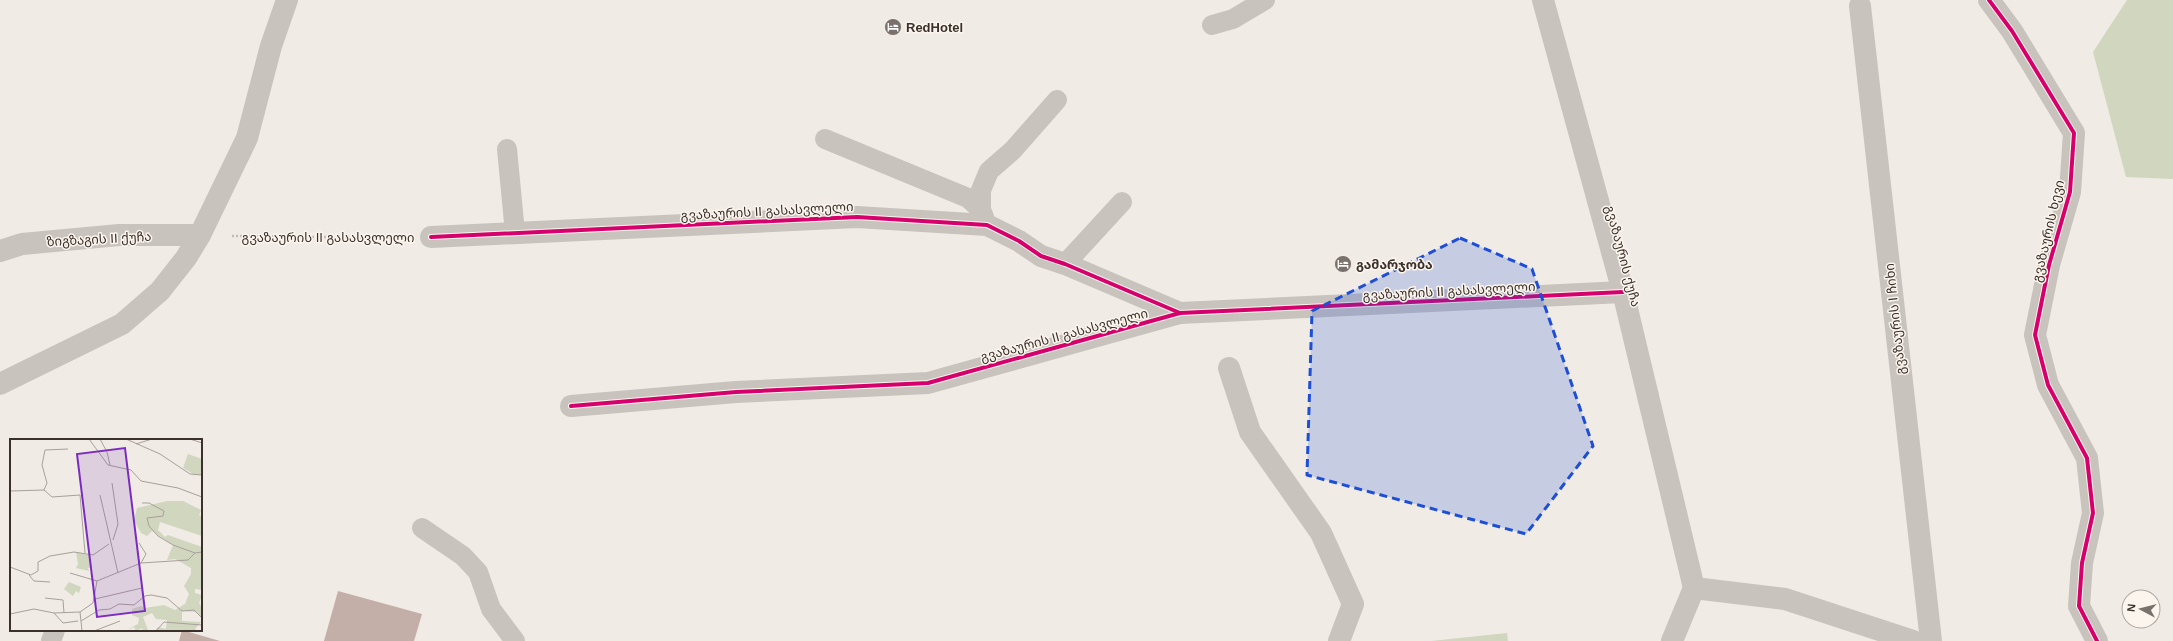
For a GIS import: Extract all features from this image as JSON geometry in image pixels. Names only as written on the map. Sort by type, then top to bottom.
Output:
[{"type":"street","points":[[0,384],[122,324],[160,291],[186,258],[200,235],[246,138],[272,46],[287,0]]},
{"type":"street","name":"გვაზაურის ქუჩა","points":[[1543,0],[1623,292],[1694,588]]},
{"type":"street","name":"გვაზაურის ხევი","points":[[1989,0],[2012,31],[2074,133],[2070,192],[2049,265],[2035,335],[2048,385],[2086,458],[2093,513],[2082,563],[2079,606],[2097,641]]},
{"type":"street","name":"გვაზაურის I ჩიხი","points":[[1856,3],[1931,641]]},
{"type":"street","name":"გვაზაურის II გასასვლელი","points":[[431,238],[857,217],[984,218],[1041,256],[1065,264],[1180,313]]},
{"type":"street","name":"ზიგზაგის II ქუჩა","points":[[0,251],[22,244],[118,235],[200,235]]},
{"type":"street","name":"გვაზაურის II გასასვლელი","points":[[572,406],[736,392],[928,383],[1180,313],[1623,292]]},
{"type":"street","points":[[1229,368],[1250,432],[1320,533],[1353,604],[1339,641]]},
{"type":"street","points":[[1672,641],[1694,588],[1785,599],[1913,641]]},
{"type":"lane","points":[[1212,24],[1233,19],[1265,0]]},
{"type":"lane","points":[[984,218],[981,190],[989,172],[1013,150],[1057,100]]},
{"type":"lane","points":[[825,139],[968,198],[984,218]]},
{"type":"lane","points":[[507,149],[515,233]]},
{"type":"lane","points":[[1065,264],[1122,202]]},
{"type":"lane","points":[[422,528],[463,556],[478,572],[491,609],[515,641]]},
{"type":"lane","points":[[51,641],[55,631]]},
{"type":"highlighted area","points":[[1460,238],[1532,269],[1593,446],[1526,534],[1307,475],[1312,311]]},
{"type":"green space","points":[[2127,0],[2173,0],[2173,179],[2126,177],[2093,52]]},
{"type":"green space","points":[[1507,633],[1508,641],[1431,641]]},
{"type":"building","points":[[338,591],[422,614],[414,641],[324,641]]},
{"type":"building","points":[[182,631],[185,631],[220,641],[179,641]]},
{"type":"cycle path","points":[[1989,0],[2012,31],[2074,133],[2070,192],[2049,265],[2035,335],[2048,385],[2087,458],[2093,513],[2082,563],[2079,606],[2097,641]]},
{"type":"cycle path","points":[[431,237],[857,217],[987,225],[1019,241],[1041,256],[1065,264],[1180,313]]},
{"type":"cycle path","points":[[571,406],[736,392],[928,383],[1180,313],[1623,292]]},
{"type":"place","name":"RedHotel","points":[[893,27]]},
{"type":"place","name":"გამარჯობა","points":[[1343,264]]}]
